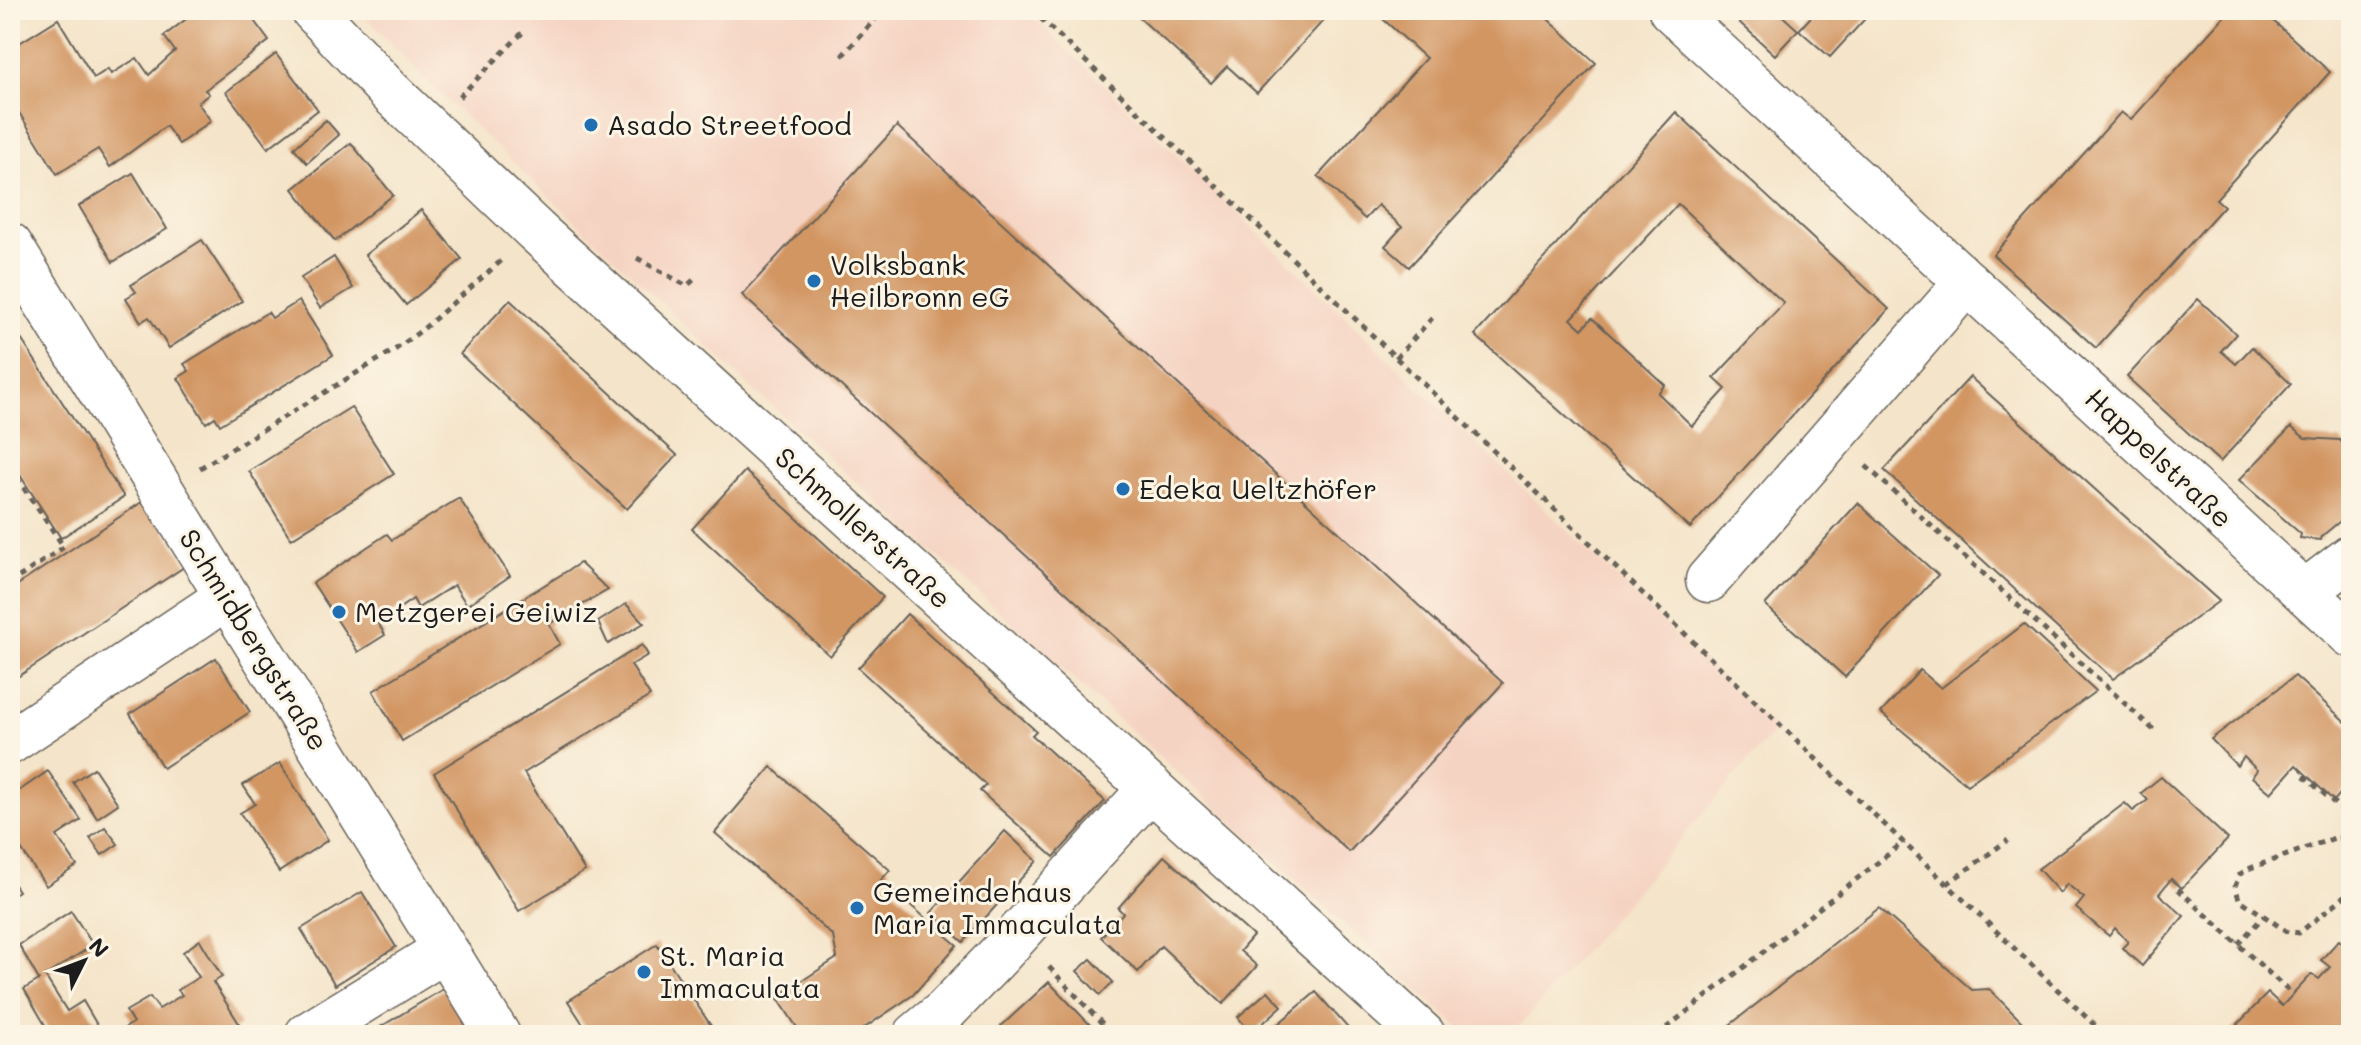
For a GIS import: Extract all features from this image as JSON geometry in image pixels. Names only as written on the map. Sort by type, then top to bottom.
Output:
[{"type":"street","name":"Schmollerstraße","points":[[313,10],[428,129],[536,231],[1423,1035]]},
{"type":"street","name":"Happelstraße","points":[[1671,10],[2351,635]]},
{"type":"street","name":"Schmidbergstraße","points":[[10,245],[498,1035]]},
{"type":"street","points":[[1708,580],[1967,282]]},
{"type":"street","points":[[2305,592],[2351,557]]},
{"type":"street","points":[[10,742],[227,597]]},
{"type":"street","points":[[916,1035],[945,1011],[1151,788]]},
{"type":"street","points":[[307,1035],[445,950]]},
{"type":"path","points":[[842,56],[883,10]]},
{"type":"path","points":[[1032,10],[2105,1035]]},
{"type":"path","points":[[428,129],[526,29]]},
{"type":"path","points":[[162,491],[396,349],[536,231]]},
{"type":"path","points":[[1396,358],[1434,316]]},
{"type":"path","points":[[1833,436],[2157,733]]},
{"type":"path","points":[[10,468],[64,547],[10,583]]},
{"type":"path","points":[[2304,776],[2351,821],[2340,836],[2240,874],[2235,886],[2239,899],[2286,931],[2299,933],[2350,892],[2351,887]]},
{"type":"path","points":[[2340,836],[2351,880]]},
{"type":"path","points":[[1947,884],[2008,840]]},
{"type":"path","points":[[1657,1035],[1904,842]]},
{"type":"path","points":[[2178,889],[2292,994]]},
{"type":"path","points":[[2238,944],[2264,916]]},
{"type":"path","points":[[1018,934],[1113,1035]]},
{"type":"shaded area","points":[[359,10],[1026,10],[1775,730],[1512,1035],[1467,1035],[743,380],[433,87]]},
{"type":"building","points":[[198,10],[246,10],[269,41],[205,90],[209,94],[198,103],[211,121],[179,144],[166,126],[110,167],[98,149],[57,174],[10,98],[10,49],[58,19],[94,78],[108,69],[111,74],[137,58],[149,75],[175,51],[164,36]]},
{"type":"building","points":[[1131,10],[1333,10],[1257,93],[1227,66],[1211,83]]},
{"type":"building","points":[[1373,10],[1538,10],[1596,63],[1409,267],[1385,246],[1402,227],[1378,205],[1365,219],[1318,176],[1426,58]]},
{"type":"building","points":[[1726,10],[1776,10],[1798,30],[1775,55]]},
{"type":"building","points":[[1817,10],[1873,10],[1830,57],[1799,30]]},
{"type":"building","points":[[2230,10],[2261,10],[2330,72],[2216,199],[2224,206],[2096,348],[1993,255],[2121,112],[2131,120]]},
{"type":"building","points":[[276,54],[318,110],[268,148],[226,92]]},
{"type":"building","points":[[1676,112],[1889,309],[1690,528],[1475,335]],"holes":[[[1678,204],[1784,303],[1714,378],[1726,389],[1692,426],[1658,393],[1665,385],[1592,318],[1582,329],[1571,319]]]},
{"type":"building","points":[[326,120],[339,135],[307,163],[294,148]]},
{"type":"building","name":"Edeka Ueltzhöfer","points":[[897,126],[1503,683],[1349,852],[742,295]]},
{"type":"building","points":[[351,143],[393,195],[335,241],[293,189]]},
{"type":"building","points":[[133,173],[167,229],[113,262],[79,206]]},
{"type":"building","points":[[421,210],[462,259],[406,305],[365,255]]},
{"type":"building","points":[[202,240],[242,301],[169,348],[149,317],[141,322],[126,298],[136,292],[131,285]]},
{"type":"building","points":[[334,257],[353,288],[320,308],[301,278]]},
{"type":"building","points":[[2198,299],[2236,334],[2221,351],[2236,364],[2252,347],[2291,384],[2220,462],[2127,377]]},
{"type":"building","points":[[510,300],[677,455],[627,509],[460,354]]},
{"type":"building","points":[[299,301],[333,355],[220,425],[215,417],[206,423],[178,378],[189,371],[184,364],[268,312],[272,318]]},
{"type":"building","points":[[10,322],[124,497],[61,538],[10,460]]},
{"type":"building","points":[[1970,377],[2219,601],[2113,679],[1884,470]]},
{"type":"building","points":[[351,407],[394,474],[291,539],[249,471]]},
{"type":"building","points":[[2291,427],[2305,438],[2340,440],[2351,453],[2351,512],[2321,540],[2300,538],[2301,534],[2239,480]]},
{"type":"building","points":[[745,471],[883,597],[830,656],[692,529]]},
{"type":"building","points":[[459,498],[510,576],[467,605],[454,585],[418,608],[413,599],[378,623],[385,635],[358,652],[313,583],[387,534],[392,540]]},
{"type":"building","points":[[145,500],[187,565],[10,682],[10,590]]},
{"type":"building","points":[[1858,503],[1938,575],[1845,677],[1765,605]]},
{"type":"building","points":[[580,563],[608,590],[549,624],[560,644],[402,741],[373,691]]},
{"type":"building","points":[[626,604],[644,623],[608,644],[598,622]]},
{"type":"building","points":[[907,614],[1036,731],[1032,735],[1105,801],[1054,857],[980,791],[986,785],[858,668]]},
{"type":"building","points":[[2024,624],[2096,691],[1967,785],[1881,713],[1920,670],[1941,688]]},
{"type":"building","points":[[642,645],[648,655],[631,665],[650,696],[524,773],[585,871],[519,911],[434,773]]},
{"type":"building","points":[[216,658],[250,712],[163,768],[130,714]]},
{"type":"building","points":[[2295,676],[2351,727],[2351,781],[2334,801],[2296,765],[2271,793],[2252,777],[2257,770],[2244,757],[2237,766],[2211,739]]},
{"type":"building","points":[[280,763],[328,840],[279,872],[240,813],[255,804],[243,785]]},
{"type":"building","name":"Gemeindehaus Maria Immaculata","points":[[771,767],[890,870],[881,880],[957,945],[913,995],[854,1035],[802,1035],[777,997],[837,958],[833,936],[715,833]]},
{"type":"building","points":[[94,768],[118,804],[97,818],[73,782]]},
{"type":"building","points":[[48,771],[81,820],[57,836],[77,866],[46,886],[10,833],[10,797]]},
{"type":"building","points":[[2161,777],[2228,839],[2182,888],[2171,879],[2159,894],[2184,916],[2142,966],[2122,948],[2128,942],[2115,928],[2109,936],[2076,908],[2084,898],[2067,884],[2060,893],[2038,869],[2125,803],[2133,811],[2148,800],[2141,793]]},
{"type":"building","points":[[105,827],[118,844],[102,855],[90,838]]},
{"type":"building","points":[[1005,831],[1037,861],[963,942],[931,913]]},
{"type":"building","points":[[1164,856],[1253,936],[1240,951],[1257,966],[1223,1004],[1161,946],[1138,972],[1101,937],[1123,913],[1118,908]]},
{"type":"building","points":[[10,879],[18,891],[10,896]]},
{"type":"building","points":[[362,892],[396,947],[335,985],[301,929]]},
{"type":"building","points":[[1879,908],[1972,990],[1989,989],[2035,1035],[1866,1035],[1862,1031],[1856,1035],[1717,1035]]},
{"type":"building","points":[[71,911],[93,945],[45,976],[67,1011],[83,1001],[100,1030],[92,1035],[81,1035],[76,1028],[64,1035],[51,1035],[24,989],[39,980],[19,945]]},
{"type":"building","points":[[200,940],[222,977],[213,982],[240,1025],[224,1035],[113,1035],[133,1023],[126,1011],[150,997],[159,1009],[182,995],[178,990],[199,977],[183,952]]},
{"type":"building","points":[[2339,940],[2351,951],[2351,1035],[2227,1035],[2268,993],[2282,1006],[2312,974],[2319,979],[2330,967],[2321,960]]},
{"type":"building","name":"St. Maria Immaculata","points":[[657,944],[717,1035],[590,1035],[568,1001]]},
{"type":"building","points":[[1091,959],[1113,982],[1100,995],[1077,971]]},
{"type":"building","points":[[1049,982],[1100,1035],[1006,1035],[999,1028]]},
{"type":"building","points":[[445,988],[474,1035],[367,1035]]},
{"type":"building","points":[[1268,991],[1282,1006],[1251,1034],[1238,1017]]},
{"type":"building","points":[[1316,992],[1354,1035],[1265,1035]]},
{"type":"place","name":"Asado Streetfood","points":[[591,125]]},
{"type":"place","name":"Volksbank Heilbronn eG","points":[[814,281]]},
{"type":"place","name":"Edeka Ueltzhöfer","points":[[1123,489]]},
{"type":"place","name":"Metzgerei Geiwiz","points":[[339,612]]},
{"type":"place","name":"Gemeindehaus Maria Immaculata","points":[[857,908]]},
{"type":"place","name":"St. Maria Immaculata","points":[[644,972]]}]
